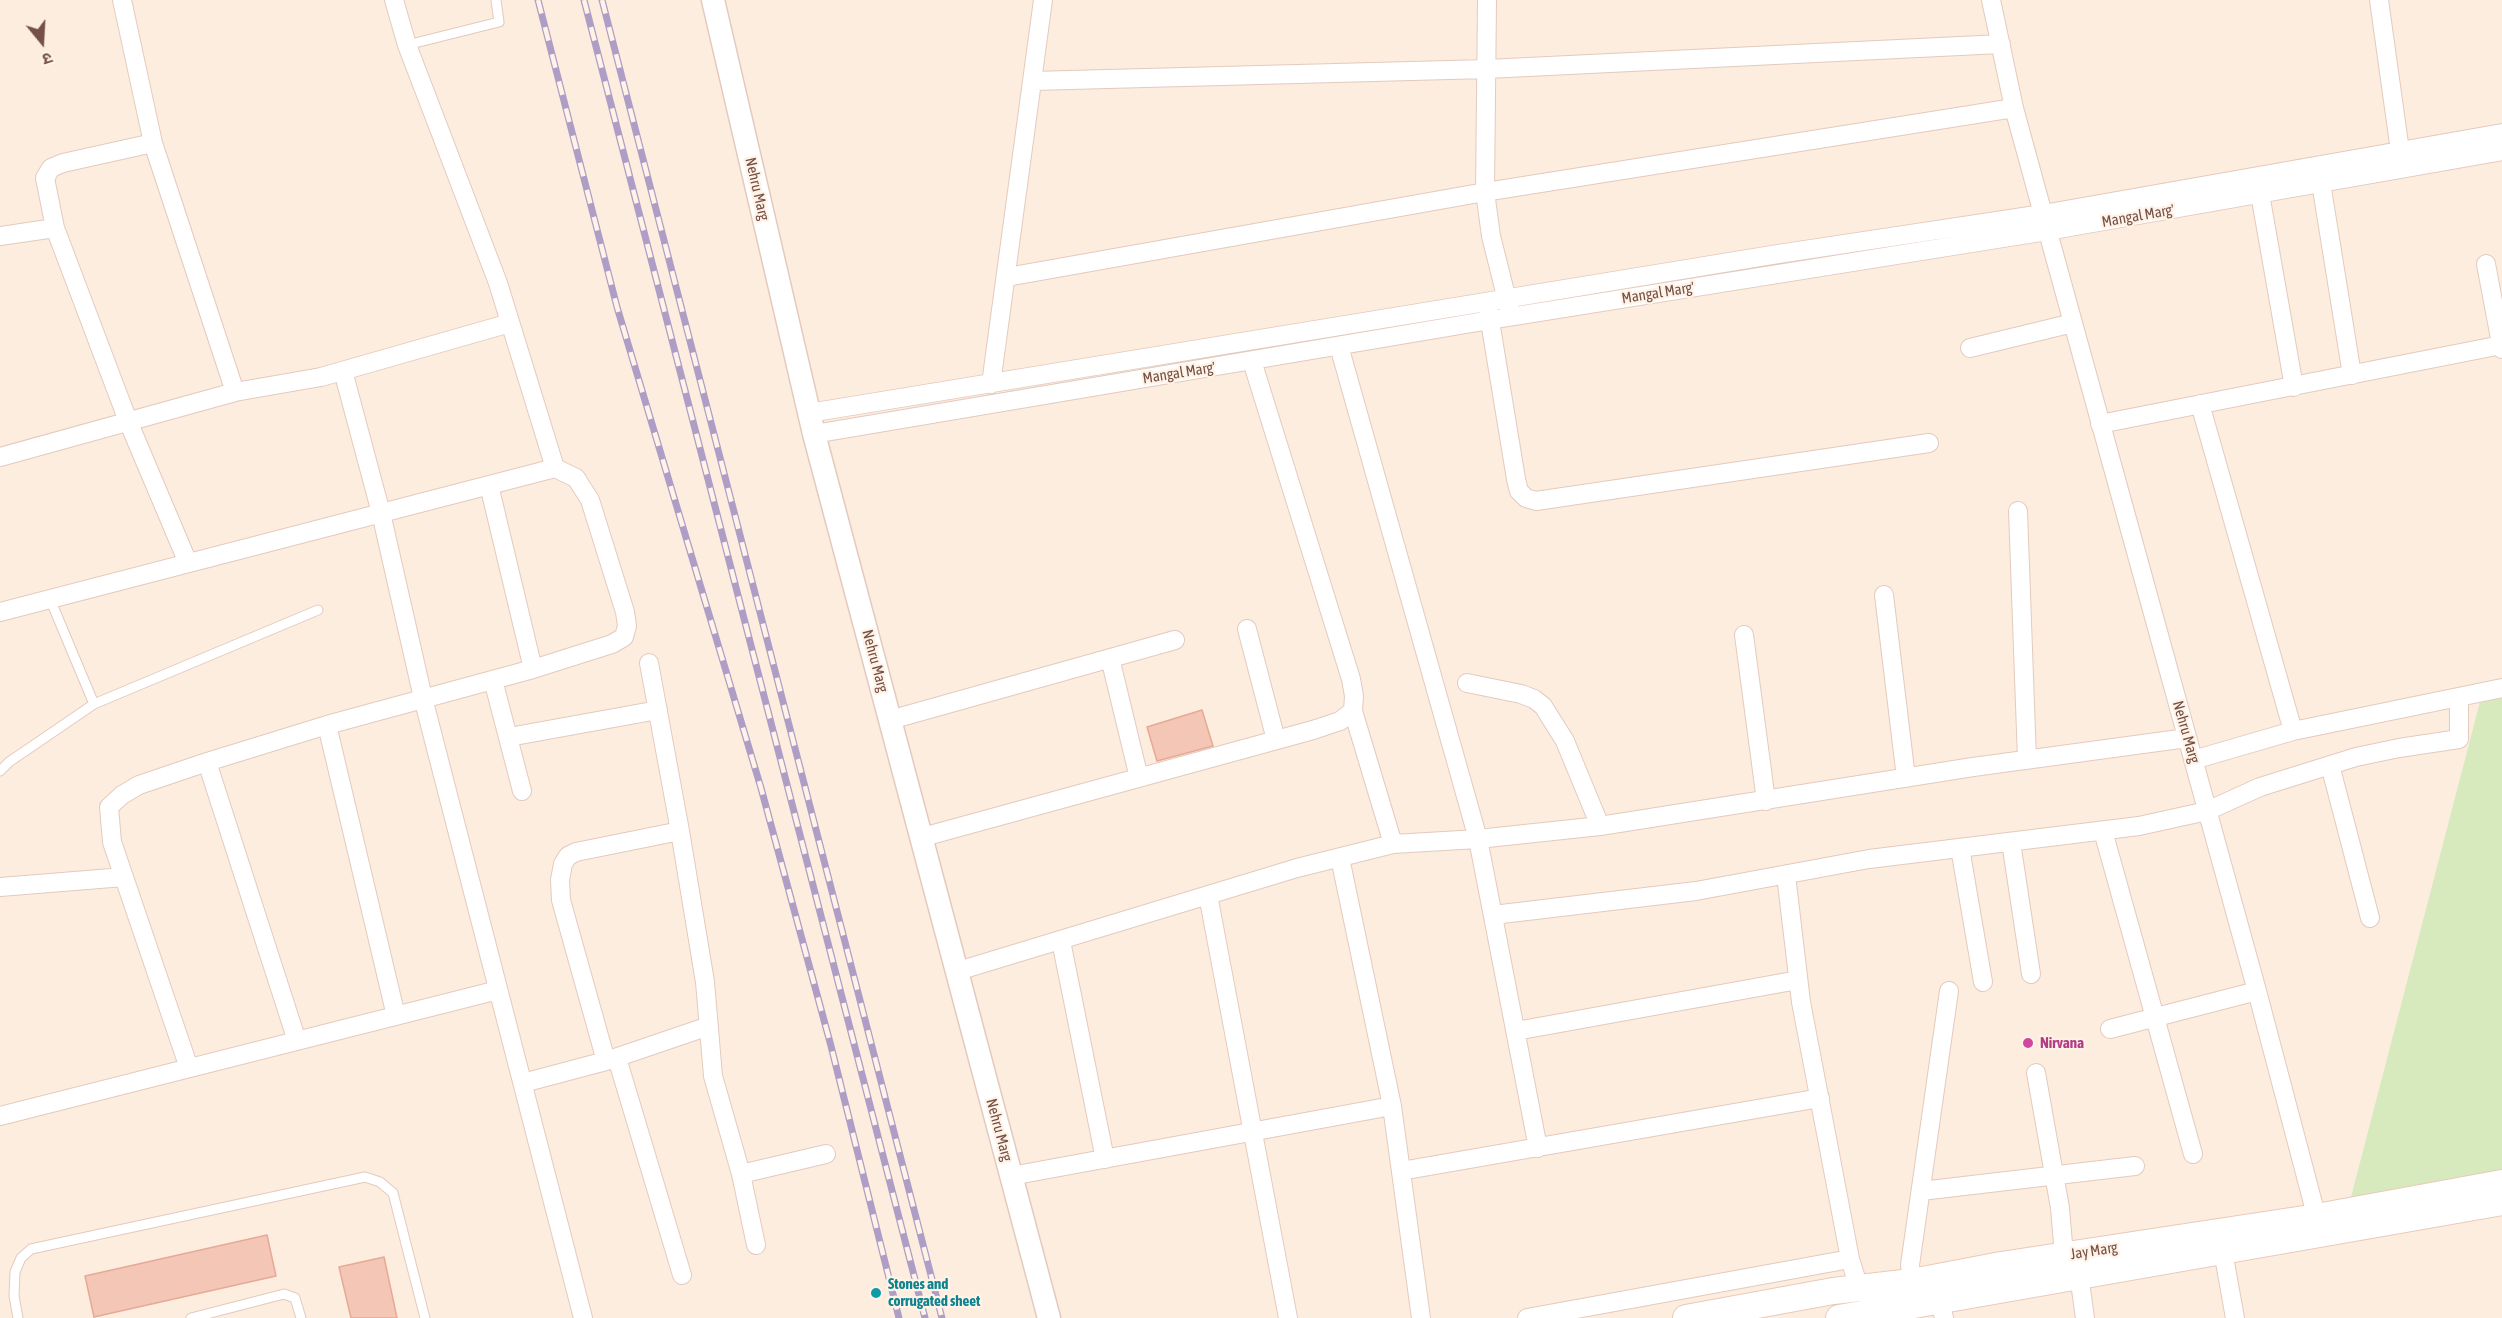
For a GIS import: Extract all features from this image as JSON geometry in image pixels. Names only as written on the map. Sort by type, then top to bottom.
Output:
[{"type":"main road","name":"Jay Marg","points":[[2319,1225],[2502,1183]]},
{"type":"main road","name":"Jay Marg","points":[[1686,1318],[1859,1288],[2071,1266],[2319,1225],[2502,1202]]},
{"type":"main road","name":"Jay Marg","points":[[1840,1318],[1942,1309],[2071,1266]]},
{"type":"street","points":[[122,0],[153,143],[235,392]]},
{"type":"street","points":[[394,0],[407,45],[498,283],[555,468]]},
{"type":"street","name":"Nehru Marg","points":[[712,0],[812,424],[1049,1318]]},
{"type":"street","points":[[991,384],[1043,0]]},
{"type":"street","points":[[1487,0],[1485,192],[1491,236],[1511,317]]},
{"type":"street","name":"Nehru Marg","points":[[1991,0],[2014,108],[2257,991],[2319,1225]]},
{"type":"street","points":[[2379,0],[2400,151]]},
{"type":"street","points":[[1032,81],[1487,69],[2001,44]]},
{"type":"street","points":[[1007,277],[1485,192],[2014,108]]},
{"type":"street","points":[[812,424],[991,384],[1486,301],[2045,223],[2400,151],[2502,133]]},
{"type":"street","points":[[153,143],[51,168],[45,178],[55,228],[128,421],[188,563]]},
{"type":"street","name":"Mangal Marg'","points":[[812,424],[1252,361],[2045,223],[2260,194],[2502,151]]},
{"type":"street","points":[[2322,183],[2352,375]]},
{"type":"street","points":[[2260,194],[2294,387]]},
{"type":"street","points":[[0,236],[55,228]]},
{"type":"street","points":[[2100,424],[2502,347],[2486,264]]},
{"type":"street","points":[[1486,301],[1519,491],[1526,498],[1536,501],[1929,443]]},
{"type":"street","points":[[0,457],[235,392],[344,371],[510,323]]},
{"type":"street","points":[[1970,348],[2073,323]]},
{"type":"street","points":[[1339,346],[1478,839],[1538,1148]]},
{"type":"street","points":[[1252,361],[1351,679],[1354,696],[1353,711],[1393,844]]},
{"type":"street","points":[[344,371],[381,513],[423,698],[583,1318]]},
{"type":"street","points":[[2200,405],[2293,731]]},
{"type":"street","points":[[0,612],[555,468],[576,478],[590,501],[625,612],[627,626],[624,637],[612,644],[533,669],[327,725],[207,762],[139,785],[122,795],[109,807],[112,842],[189,1068]]},
{"type":"street","points":[[489,485],[533,669]]},
{"type":"street","points":[[2018,511],[2027,760]]},
{"type":"street","points":[[1884,595],[1906,778]]},
{"type":"street","points":[[1246,629],[1276,740]]},
{"type":"street","points":[[1744,635],[1766,801]]},
{"type":"street","points":[[890,720],[1175,640]]},
{"type":"street","points":[[1110,658],[1139,778]]},
{"type":"street","points":[[649,663],[705,982],[713,1076],[741,1173],[756,1245]]},
{"type":"street","points":[[493,680],[522,791]]},
{"type":"street","points":[[1467,683],[1521,694],[1534,699],[1543,706],[1556,723],[1565,741],[1600,826]]},
{"type":"street","points":[[2193,760],[2293,731],[2502,688]]},
{"type":"street","points":[[1493,915],[1696,891],[1869,859],[2139,826],[2207,811],[2260,787],[2330,765],[2399,748],[2459,740],[2459,697]]},
{"type":"street","points":[[509,737],[658,710]]},
{"type":"street","points":[[923,837],[1276,740],[1340,721],[1353,711]]},
{"type":"street","points":[[327,725],[396,1016]]},
{"type":"street","points":[[957,971],[1208,896],[1393,844],[1478,839],[1600,826],[1906,778],[2187,738]]},
{"type":"street","points":[[207,762],[297,1041]]},
{"type":"street","points":[[2330,765],[2370,918]]},
{"type":"street","points":[[680,831],[576,852],[568,856],[563,864],[560,880],[561,900],[682,1275]]},
{"type":"street","points":[[2103,831],[2193,1154]]},
{"type":"street","points":[[2011,842],[2031,974]]},
{"type":"street","points":[[1960,848],[1983,982]]},
{"type":"street","points":[[1340,858],[1392,1106],[1421,1318]]},
{"type":"street","points":[[1786,875],[1798,980],[1850,1259],[1859,1288]]},
{"type":"street","points":[[0,887],[124,877]]},
{"type":"street","points":[[1208,896],[1288,1318]]},
{"type":"street","points":[[1061,941],[1106,1159]]},
{"type":"street","points":[[1516,1031],[1798,980]]},
{"type":"street","points":[[0,1116],[498,990]]},
{"type":"street","points":[[2110,1029],[2257,991]]},
{"type":"street","points":[[1912,1282],[1910,1265],[1949,992]]},
{"type":"street","points":[[523,1083],[611,1059],[709,1026]]},
{"type":"street","points":[[2036,1072],[2071,1266],[2085,1318]]},
{"type":"street","points":[[1401,1171],[1820,1098]]},
{"type":"street","points":[[1011,1176],[1392,1106]]},
{"type":"street","points":[[741,1173],[826,1154]]},
{"type":"street","points":[[1921,1191],[2135,1166]]},
{"type":"street","points":[[2221,1241],[2235,1318]]},
{"type":"street","points":[[1527,1318],[1850,1259]]},
{"type":"lane","points":[[407,45],[499,22],[496,0]]},
{"type":"lane","points":[[50,599],[94,704]]},
{"type":"lane","points":[[0,771],[9,762],[94,704],[318,610]]},
{"type":"lane","points":[[18,1318],[14,1296],[15,1272],[21,1258],[31,1249],[364,1177],[380,1182],[393,1194],[425,1318]]},
{"type":"lane","points":[[191,1318],[284,1294],[295,1298],[301,1318]]},
{"type":"green space","points":[[2502,690],[2502,1170],[2351,1197],[2482,694]]},
{"type":"building","points":[[1202,710],[1213,746],[1157,761],[1147,727]]},
{"type":"building","points":[[267,1235],[276,1276],[94,1317],[85,1276]]},
{"type":"building","points":[[384,1257],[397,1318],[351,1318],[339,1267]]},
{"type":"railway","points":[[538,0],[617,307],[761,788],[831,1046],[899,1318]]},
{"type":"railway","points":[[584,0],[925,1318]]},
{"type":"railway","points":[[602,0],[942,1318]]},
{"type":"place","name":"Nirvana","points":[[2028,1043]]},
{"type":"place","name":"Stones and corrugated sheet","points":[[876,1293]]}]
